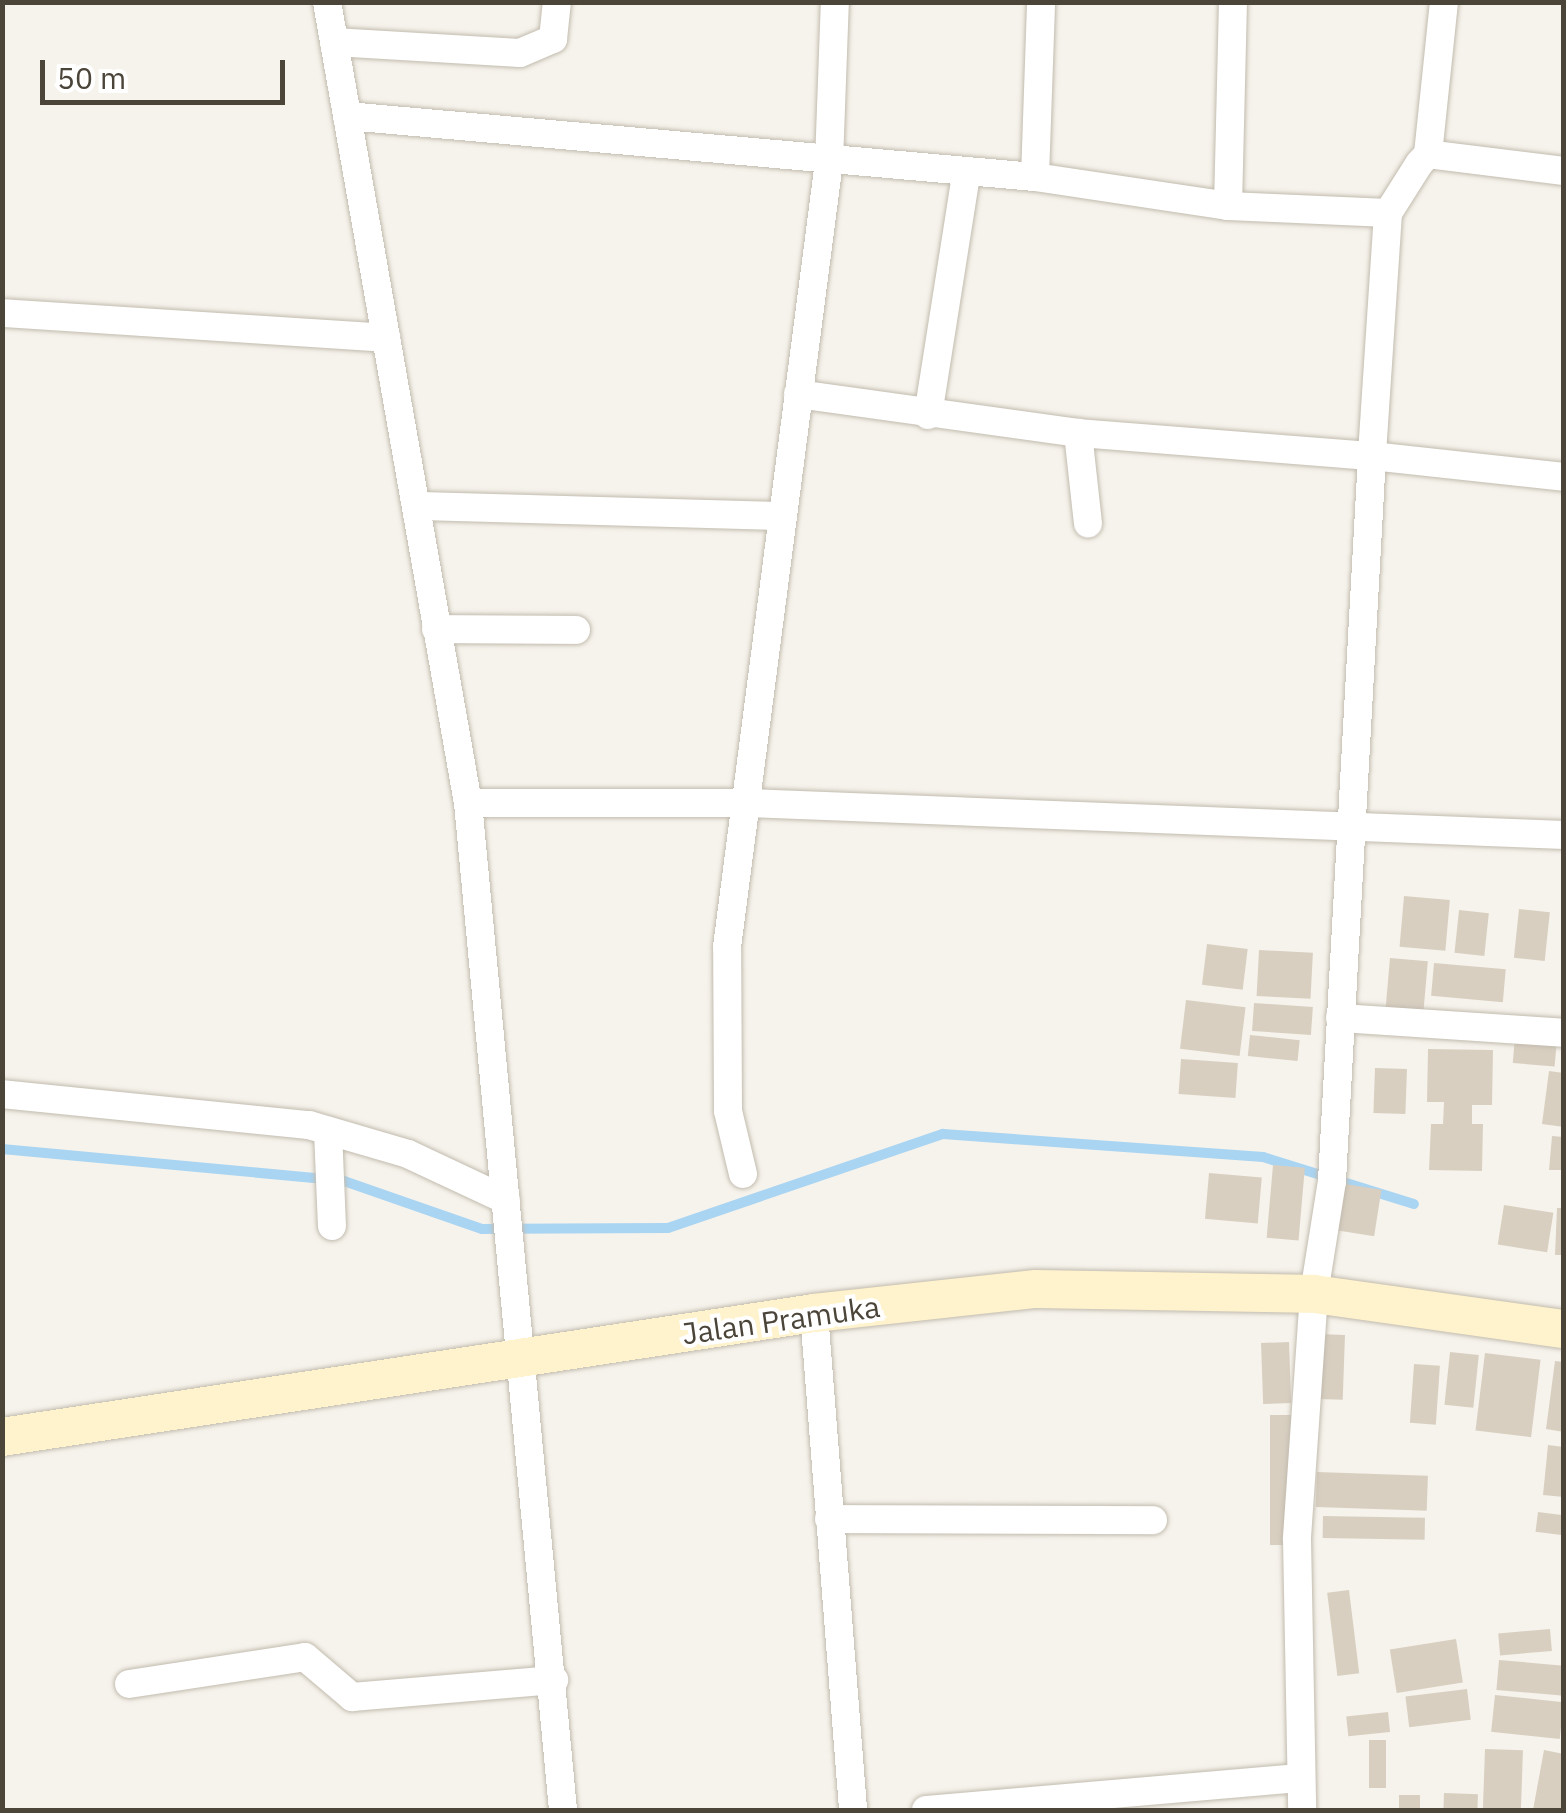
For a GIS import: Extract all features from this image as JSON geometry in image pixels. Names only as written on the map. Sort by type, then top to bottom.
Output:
[{"type":"main road","name":"Jalan Pramuka","points":[[2,1437],[524,1361],[814,1312],[1036,1288],[1314,1294],[1564,1329]]},
{"type":"street","points":[[327,2],[468,803],[554,1680],[562,1810]]},
{"type":"street","points":[[334,42],[520,53],[553,39],[557,2]]},
{"type":"street","points":[[742,1174],[728,1111],[725,983],[829,162],[835,2]]},
{"type":"street","points":[[1035,177],[1041,2]]},
{"type":"street","points":[[1228,206],[1233,2]]},
{"type":"street","points":[[1302,1810],[1297,1539],[1314,1294],[1332,1181],[1348,832],[1388,213],[1428,154],[1444,2]]},
{"type":"street","points":[[346,116],[966,175],[1035,177],[1228,206],[1388,213]]},
{"type":"street","points":[[1428,154],[1564,171]]},
{"type":"street","points":[[928,414],[966,175]]},
{"type":"street","points":[[2,313],[386,338]]},
{"type":"street","points":[[798,394],[1078,434],[1372,456],[1564,477]]},
{"type":"street","points":[[1078,434],[1088,523]]},
{"type":"street","points":[[417,506],[783,516]]},
{"type":"street","points":[[436,630],[576,630]]},
{"type":"street","points":[[468,803],[748,803],[1348,832],[1564,834]]},
{"type":"street","points":[[1340,1018],[1564,1033]]},
{"type":"street","points":[[2,1094],[328,1131],[408,1154],[509,1219]]},
{"type":"street","points":[[328,1131],[332,1226]]},
{"type":"street","points":[[814,1312],[853,1810]]},
{"type":"street","points":[[829,1518],[1153,1520]]},
{"type":"street","points":[[130,1684],[305,1658],[352,1698],[554,1680]]},
{"type":"street","points":[[926,1810],[1300,1778]]},
{"type":"building","points":[[1404,896],[1450,900],[1445,951],[1400,947]]},
{"type":"building","points":[[1519,909],[1550,912],[1545,961],[1514,958]]},
{"type":"building","points":[[1459,910],[1489,913],[1484,956],[1455,953]]},
{"type":"building","points":[[1207,944],[1248,949],[1243,990],[1202,985]]},
{"type":"building","points":[[1259,950],[1313,953],[1311,999],[1257,996]]},
{"type":"building","points":[[1390,958],[1428,961],[1423,1011],[1386,1008]]},
{"type":"building","points":[[1434,963],[1506,969],[1503,1002],[1431,996]]},
{"type":"building","points":[[1186,1000],[1246,1007],[1240,1056],[1180,1049]]},
{"type":"building","points":[[1254,1003],[1313,1007],[1311,1035],[1252,1031]]},
{"type":"building","points":[[1250,1035],[1300,1040],[1298,1061],[1248,1056]]},
{"type":"building","points":[[1515,1037],[1557,1041],[1555,1067],[1513,1063]]},
{"type":"building","points":[[1428,1049],[1493,1050],[1492,1105],[1472,1105],[1472,1124],[1483,1124],[1482,1171],[1429,1170],[1431,1124],[1443,1124],[1444,1102],[1427,1102]]},
{"type":"building","points":[[1181,1059],[1238,1063],[1235,1098],[1179,1094]]},
{"type":"building","points":[[1375,1068],[1407,1069],[1405,1114],[1373,1113]]},
{"type":"building","points":[[1549,1071],[1564,1073],[1564,1127],[1542,1124]]},
{"type":"building","points":[[1552,1136],[1564,1137],[1564,1170],[1549,1170]]},
{"type":"building","points":[[1273,1165],[1305,1168],[1299,1241],[1267,1238]]},
{"type":"building","points":[[1209,1173],[1262,1178],[1258,1223],[1205,1219]]},
{"type":"building","points":[[1339,1183],[1381,1190],[1374,1236],[1332,1229]]},
{"type":"building","points":[[1504,1205],[1553,1213],[1547,1252],[1498,1245]]},
{"type":"building","points":[[1557,1208],[1564,1208],[1564,1255],[1555,1255]]},
{"type":"building","points":[[1319,1334],[1345,1335],[1343,1400],[1317,1399]]},
{"type":"building","points":[[1289,1342],[1291,1403],[1263,1404],[1261,1343]]},
{"type":"building","points":[[1450,1352],[1479,1355],[1473,1408],[1444,1405]]},
{"type":"building","points":[[1485,1353],[1541,1360],[1531,1437],[1475,1430]]},
{"type":"building","points":[[1555,1361],[1564,1362],[1564,1432],[1546,1429]]},
{"type":"building","points":[[1414,1364],[1440,1366],[1436,1425],[1410,1423]]},
{"type":"building","points":[[1270,1415],[1292,1415],[1292,1545],[1270,1545]]},
{"type":"building","points":[[1548,1445],[1564,1447],[1564,1497],[1543,1495]]},
{"type":"building","points":[[1317,1472],[1428,1476],[1427,1511],[1316,1507]]},
{"type":"building","points":[[1538,1512],[1564,1515],[1561,1535],[1536,1532]]},
{"type":"building","points":[[1323,1516],[1425,1518],[1425,1540],[1323,1538]]},
{"type":"building","points":[[1349,1590],[1359,1673],[1337,1676],[1327,1593]]},
{"type":"building","points":[[1550,1629],[1552,1651],[1500,1655],[1498,1634]]},
{"type":"building","points":[[1456,1639],[1463,1682],[1397,1693],[1390,1649]]},
{"type":"building","points":[[1499,1660],[1564,1666],[1561,1696],[1496,1690]]},
{"type":"building","points":[[1467,1689],[1471,1720],[1409,1727],[1405,1697]]},
{"type":"building","points":[[1495,1695],[1564,1702],[1560,1739],[1491,1732]]},
{"type":"building","points":[[1388,1712],[1390,1732],[1348,1736],[1346,1716]]},
{"type":"building","points":[[1369,1740],[1386,1740],[1386,1788],[1369,1788]]},
{"type":"building","points":[[1485,1749],[1523,1750],[1521,1810],[1483,1810]]},
{"type":"building","points":[[1544,1750],[1564,1754],[1564,1810],[1533,1810]]},
{"type":"building","points":[[1444,1793],[1478,1794],[1477,1810],[1443,1810]]},
{"type":"building","points":[[1399,1795],[1420,1795],[1420,1810],[1399,1810]]},
{"type":"waterway","points":[[2,1149],[344,1181],[482,1229],[668,1228],[943,1134],[1263,1157],[1414,1204]]}]
